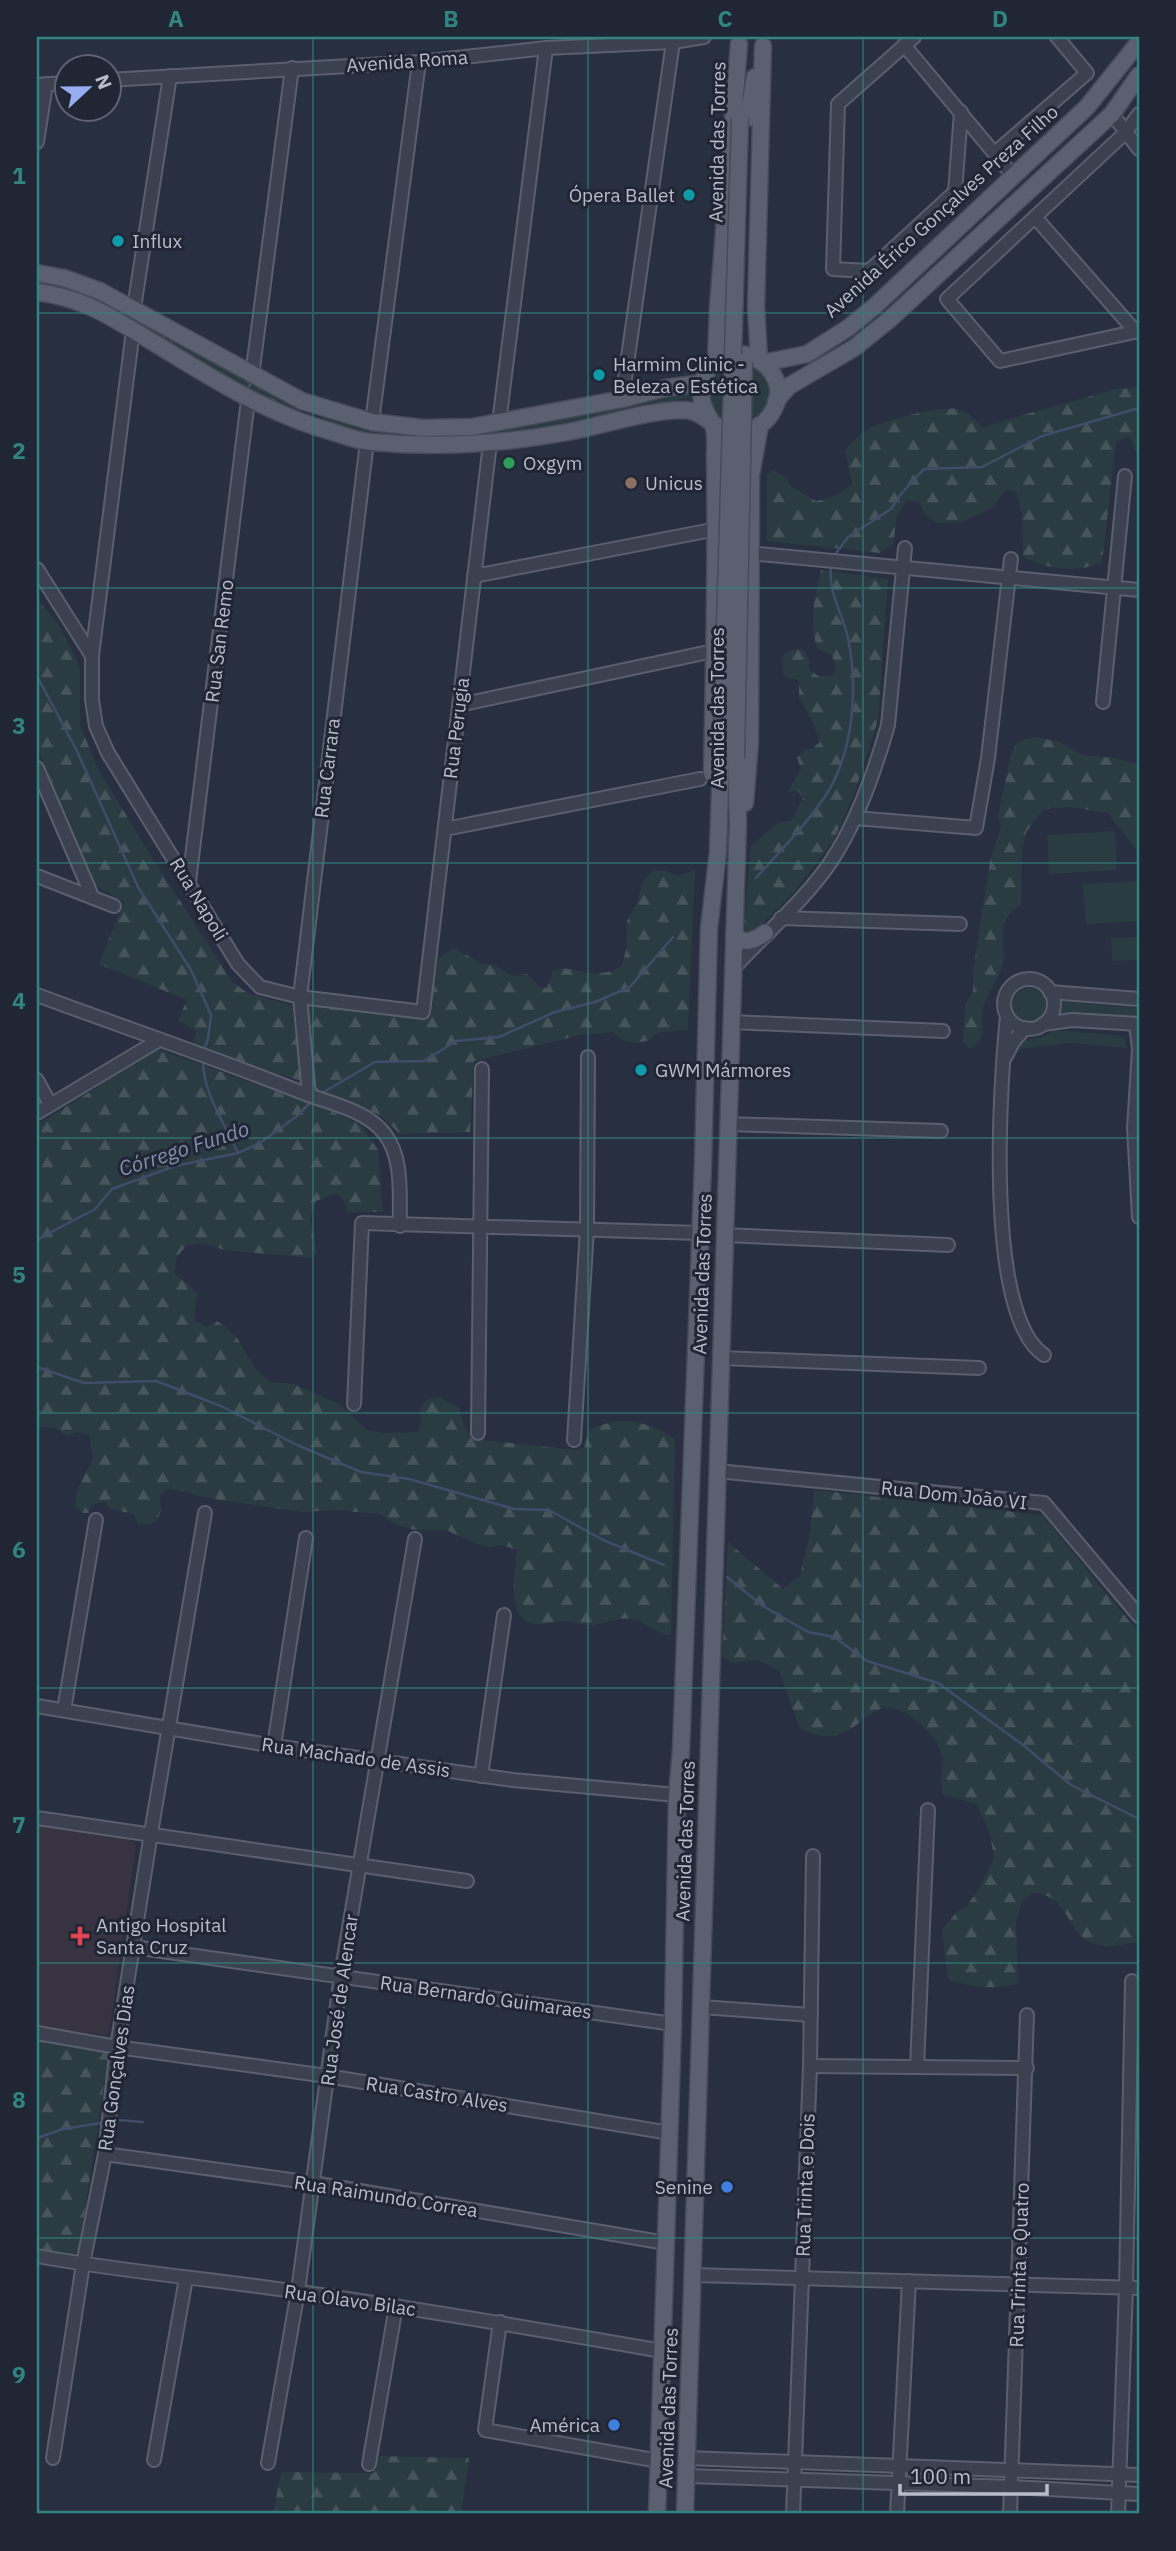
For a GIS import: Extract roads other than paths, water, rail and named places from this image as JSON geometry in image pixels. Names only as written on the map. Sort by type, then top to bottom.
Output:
[{"type":"main road","name":"Avenida das Torres","points":[[658,2510],[677,1795],[681,1751],[703,1164],[709,928],[728,758],[744,118],[739,41]]},
{"type":"main road","points":[[709,928],[717,529],[714,425],[703,407],[720,280],[739,41]]},
{"type":"main road","name":"Avenida das Torres","points":[[744,118],[763,41]]},
{"type":"main road","points":[[763,41],[756,306],[761,361],[770,369],[776,383],[776,401]]},
{"type":"main road","name":"Avenida Érico Gonçalves Preza Filho","points":[[37,273],[64,278],[100,291],[302,401],[372,422],[423,428],[472,427],[622,399],[666,388],[709,371],[726,355],[738,352],[749,354],[761,361],[807,354],[848,328],[875,306],[1087,107],[1139,44]]},
{"type":"main road","points":[[738,821],[744,805],[749,775],[751,475],[764,422],[776,401],[789,386],[854,348],[890,319],[1112,114],[1139,75]]},
{"type":"main road","points":[[37,292],[90,304],[248,400],[312,426],[367,442],[428,445],[490,443],[562,433],[675,411],[693,411],[732,433],[752,430],[764,422]]},
{"type":"main road","points":[[290,417],[302,410],[302,401]]},
{"type":"main road","points":[[312,426],[310,422],[313,415],[327,410]]},
{"type":"main road","name":"Avenida das Torres","points":[[685,2514],[738,821],[728,758]]},
{"type":"main road","points":[[734,935],[745,942],[765,933]]},
{"type":"main road","points":[[703,1164],[708,1154],[720,1155],[724,1166],[726,1197]]},
{"type":"main road","points":[[677,1795],[689,1801],[697,1801],[703,1798],[708,1789]]},
{"type":"main road","points":[[676,1848],[690,1840],[697,1842],[703,1855],[705,1881]]},
{"type":"street","name":"Avenida Roma","points":[[122,79],[419,62],[546,48],[673,42],[704,37]]},
{"type":"street","points":[[996,152],[1087,73],[1056,37]]},
{"type":"street","points":[[961,112],[955,192],[869,271],[833,269],[838,104],[909,41],[961,112],[1014,177]]},
{"type":"street","points":[[622,399],[673,42]]},
{"type":"street","points":[[499,423],[546,48]]},
{"type":"street","points":[[372,422],[419,62]]},
{"type":"street","points":[[252,376],[292,68]]},
{"type":"street","points":[[134,308],[170,76]]},
{"type":"street","points":[[37,142],[41,84]]},
{"type":"street","points":[[1112,114],[1139,149]]},
{"type":"street","points":[[1035,217],[1137,331],[1000,361],[947,299],[1125,133],[1139,114]]},
{"type":"street","name":"Rua Napoli","points":[[133,330],[92,656],[92,700],[96,726],[108,753],[239,964],[260,987],[300,997],[423,1012]]},
{"type":"street","name":"Rua San Remo","points":[[189,882],[248,400]]},
{"type":"street","name":"Rua Carrara","points":[[311,1096],[300,997],[367,442]]},
{"type":"street","name":"Rua Perugia","points":[[423,1012],[490,443]]},
{"type":"street","points":[[1103,702],[1125,476]]},
{"type":"street","points":[[474,576],[717,529]]},
{"type":"street","points":[[733,969],[831,861],[855,818],[888,725],[905,548]]},
{"type":"street","points":[[749,552],[1139,590]]},
{"type":"street","points":[[855,818],[976,828],[988,758],[1011,559]]},
{"type":"street","points":[[37,569],[92,656]]},
{"type":"street","points":[[459,705],[704,653]]},
{"type":"street","points":[[37,768],[92,897]]},
{"type":"street","points":[[444,830],[700,779]]},
{"type":"street","points":[[37,876],[114,906]]},
{"type":"street","points":[[780,918],[960,924]]},
{"type":"street","points":[[1043,1024],[1051,1016],[1053,1009],[1050,992],[1043,983],[1036,980],[1014,983],[1004,1002],[1007,1016],[1002,1062],[1000,1147],[1005,1255],[1010,1288],[1026,1337],[1044,1355]]},
{"type":"street","points":[[1050,992],[1139,999]]},
{"type":"street","points":[[37,995],[219,1060],[331,1103],[375,1124],[384,1132],[394,1149],[398,1164],[400,1226]]},
{"type":"street","points":[[1007,1016],[1018,1026],[1025,1028],[1072,1020],[1138,1024],[1134,1128],[1139,1217]]},
{"type":"street","points":[[731,1022],[943,1031]]},
{"type":"street","points":[[1002,1062],[1025,1028]]},
{"type":"street","points":[[37,1113],[159,1040]]},
{"type":"street","points":[[574,1440],[587,1229],[588,1057]]},
{"type":"street","points":[[478,1433],[482,1069]]},
{"type":"street","points":[[37,1080],[50,1104]]},
{"type":"street","points":[[728,1124],[942,1131]]},
{"type":"street","points":[[354,1404],[362,1223],[700,1233]]},
{"type":"street","points":[[724,1235],[948,1245]]},
{"type":"street","points":[[721,1358],[979,1368]]},
{"type":"street","name":"Rua Dom João VI","points":[[717,1471],[1044,1503],[1139,1616]]},
{"type":"street","name":"Rua Gonçalves Dias","points":[[53,2458],[83,2264],[105,2154],[117,2047],[150,1833],[170,1730],[205,1513]]},
{"type":"street","points":[[64,1710],[96,1520]]},
{"type":"street","points":[[274,1746],[306,1538]]},
{"type":"street","name":"Rua José de Alencar","points":[[268,2463],[298,2291],[341,1975],[415,1539]]},
{"type":"street","points":[[481,1776],[504,1615]]},
{"type":"street","name":"Rua Machado de Assis","points":[[37,1706],[170,1730],[481,1776],[677,1795]]},
{"type":"street","points":[[918,2067],[928,1810]]},
{"type":"street","points":[[37,1818],[467,1881]]},
{"type":"street","name":"Rua Trinta e Dois","points":[[793,2514],[810,2066],[813,1856]]},
{"type":"street","name":"Rua Bernardo Guimaraes","points":[[133,1947],[673,2024]]},
{"type":"street","points":[[1118,2514],[1133,2288],[1132,1981]]},
{"type":"street","points":[[701,2007],[811,2015]]},
{"type":"street","name":"Rua Trinta e Quatro","points":[[1010,2514],[1027,2015]]},
{"type":"street","name":"Rua Castro Alves","points":[[37,2033],[117,2047],[327,2076],[670,2133]]},
{"type":"street","points":[[810,2066],[1027,2068]]},
{"type":"street","name":"Rua Raimundo Correa","points":[[105,2154],[313,2183],[666,2242]]},
{"type":"street","name":"Rua Olavo Bilac","points":[[37,2256],[298,2291],[500,2322],[662,2351]]},
{"type":"street","points":[[693,2275],[1133,2288]]},
{"type":"street","points":[[154,2460],[186,2278]]},
{"type":"street","points":[[897,2514],[909,2281]]},
{"type":"street","points":[[369,2464],[396,2306]]},
{"type":"street","points":[[500,2322],[485,2430],[659,2461]]},
{"type":"street","points":[[687,2458],[1139,2476]]},
{"type":"street","points":[[687,2476],[1139,2494]]},
{"type":"waterway","name":"Córrego Fundo","points":[[834,556],[848,537],[891,509],[924,469],[982,467],[1042,436],[1139,408]]},
{"type":"waterway","name":"Córrego Fundo","points":[[756,878],[826,795],[843,759],[848,739],[853,677],[848,638],[833,594],[831,565]]},
{"type":"waterway","points":[[37,676],[77,751],[138,887],[191,970],[211,1015],[208,1039],[203,1052]]},
{"type":"waterway","name":"Córrego Fundo","points":[[322,1093],[375,1062],[424,1061],[456,1041],[499,1037],[555,1012],[595,1002],[630,987],[673,937]]},
{"type":"waterway","points":[[203,1059],[210,1095],[238,1153]]},
{"type":"waterway","name":"Córrego Fundo","points":[[37,1242],[95,1209],[112,1189],[175,1166],[238,1153],[260,1143],[297,1116],[311,1102]]},
{"type":"waterway","points":[[37,1367],[84,1383],[156,1381],[221,1406],[297,1445],[361,1472],[409,1479],[514,1509],[549,1510],[603,1540],[664,1565]]},
{"type":"waterway","points":[[727,1577],[763,1606],[808,1632],[834,1637],[867,1661],[938,1683],[1023,1745],[1071,1785],[1139,1819]]},
{"type":"waterway","points":[[117,2120],[143,2122]]},
{"type":"waterway","points":[[37,2138],[63,2129],[101,2123]]},
{"type":"place","name":"Ópera Ballet","points":[[689,195]]},
{"type":"place","name":"Influx","points":[[118,241]]},
{"type":"place","name":"Harmim Clinic - Beleza e Estética","points":[[599,375]]},
{"type":"place","name":"Oxgym","points":[[509,463]]},
{"type":"place","name":"Unicus","points":[[631,483]]},
{"type":"place","name":"GWM Mármores","points":[[641,1070]]},
{"type":"place","name":"Antigo Hospital Santa Cruz","points":[[80,1936]]},
{"type":"place","name":"Senine","points":[[727,2187]]},
{"type":"place","name":"América","points":[[614,2425]]}]
